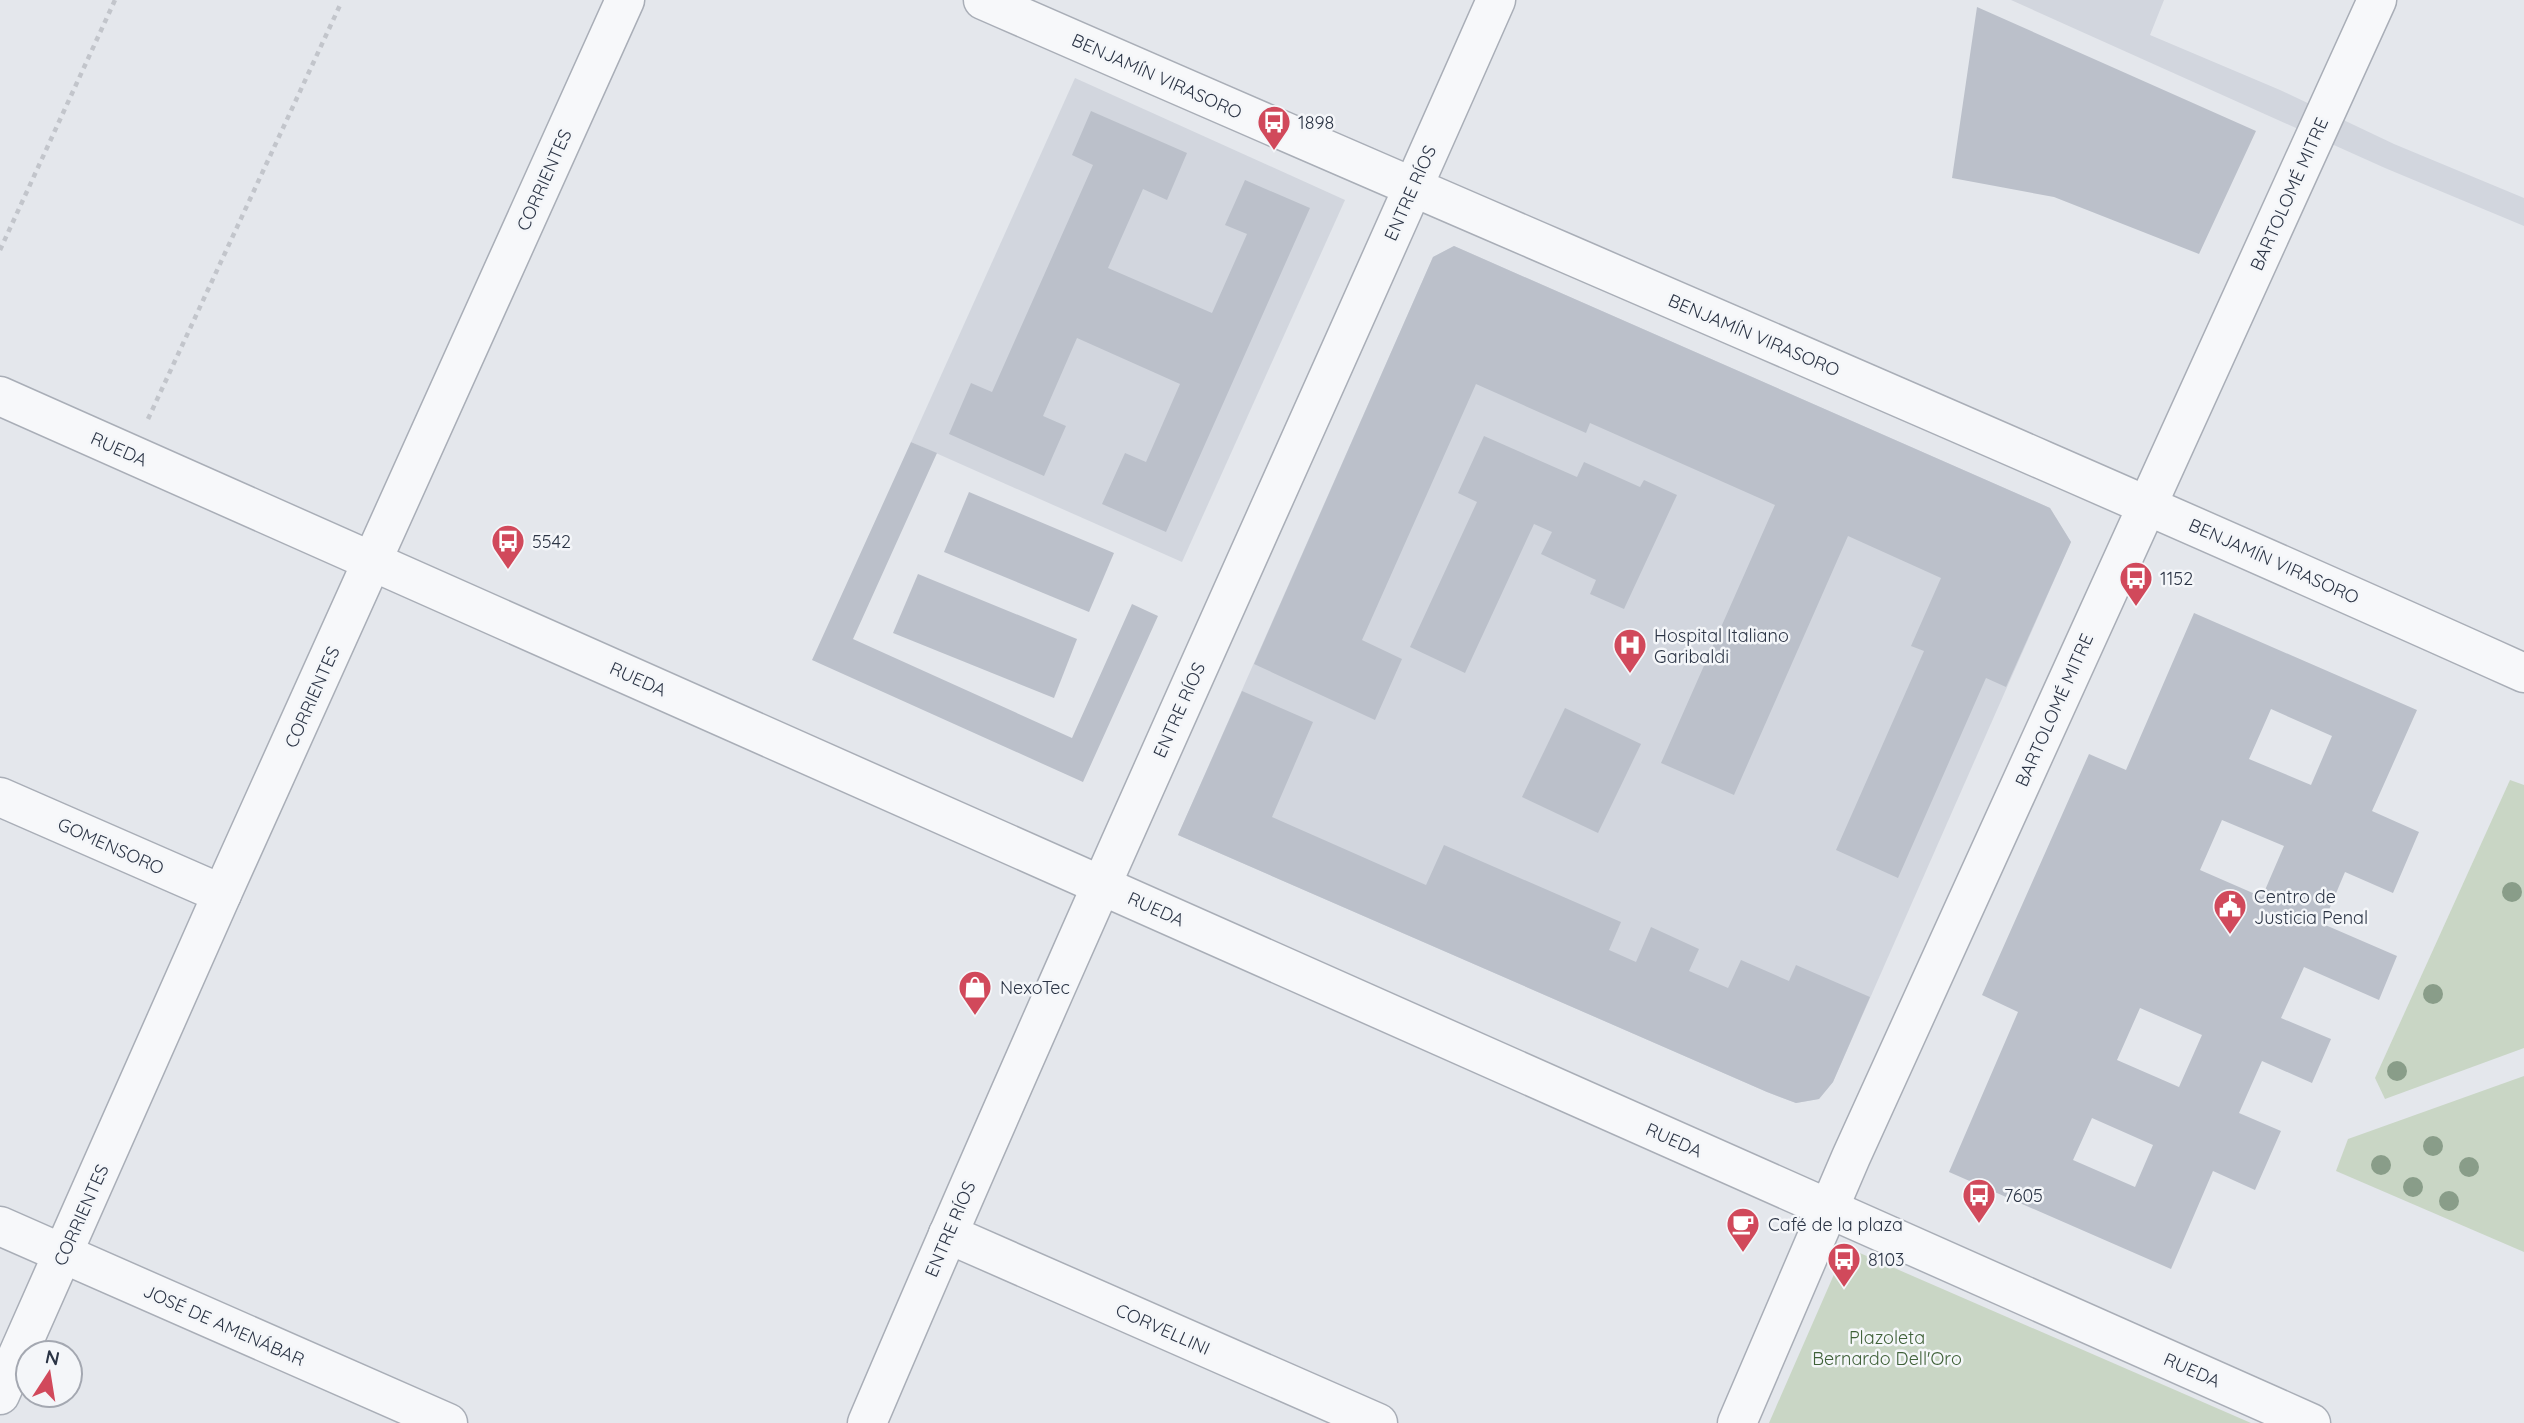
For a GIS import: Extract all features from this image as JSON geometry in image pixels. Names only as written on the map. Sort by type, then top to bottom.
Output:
[{"type":"street","name":"CORRIENTES","points":[[0,1395],[222,894],[625,0]]},
{"type":"street","name":"BENJAMÍN VIRASORO","points":[[983,0],[1412,188],[2148,504],[2524,673]]},
{"type":"street","name":"ENTRE RÍOS","points":[[867,1423],[1101,885],[1496,0]]},
{"type":"street","name":"BARTOLOMÉ MITRE","points":[[1737,1423],[1828,1208],[2377,0]]},
{"type":"street","name":"RUEDA","points":[[0,396],[2311,1423]]},
{"type":"street","name":"GOMENSORO","points":[[0,797],[222,894]]},
{"type":"street","name":"JOSÉ DE AMENÁBAR","points":[[0,1226],[436,1421]]},
{"type":"street","name":"CORVELLINI","points":[[948,1234],[1378,1423]]},
{"type":"path","points":[[0,250],[115,0]]},
{"type":"path","points":[[132,454],[341,3]]},
{"type":"shaded area","points":[[2011,0],[2164,0],[2150,35],[2280,90],[2394,144],[2524,198],[2524,226],[2385,168]]},
{"type":"shaded area","points":[[1075,78],[1345,200],[1182,562],[911,442]]},
{"type":"shaded area","name":"Hospital Italiano Garibaldi","points":[[1454,246],[2050,508],[2071,542],[1833,1082],[1819,1099],[1796,1103],[1767,1092],[1178,835],[1433,257]]},
{"type":"green space","points":[[2510,780],[2524,785],[2524,1048],[2385,1099],[2375,1078]]},
{"type":"green space","points":[[2524,1076],[2524,1252],[2336,1171],[2348,1139]]},
{"type":"green space","name":"Plazoleta Bernardo Dell'Oro","points":[[1846,1247],[2251,1423],[1769,1423]]},
{"type":"building","points":[[1977,7],[2256,131],[2199,254],[2054,197],[1952,178]]},
{"type":"building","points":[[1091,111],[1187,153],[1167,200],[1143,189],[1108,268],[1212,313],[1247,234],[1225,225],[1245,180],[1310,208],[1166,532],[1102,504],[1125,453],[1146,462],[1180,384],[1077,338],[1043,416],[1066,426],[1044,476],[949,434],[971,383],[992,392],[1093,165],[1072,155]]},
{"type":"building","points":[[1454,246],[2050,508],[2071,542],[2006,687],[1986,678],[1898,878],[1836,850],[1924,651],[1911,646],[1941,578],[1848,536],[1734,795],[1661,763],[1775,505],[1590,423],[1586,433],[1476,384],[1362,640],[1402,659],[1375,720],[1254,664],[1433,257]]},
{"type":"building","points":[[1484,436],[1577,477],[1584,462],[1640,487],[1644,480],[1677,495],[1624,609],[1590,594],[1596,580],[1541,554],[1552,532],[1534,524],[1465,673],[1410,647],[1477,502],[1458,493]]},
{"type":"building","points":[[911,442],[937,453],[853,639],[1072,738],[1132,604],[1158,616],[1083,782],[812,660]]},
{"type":"building","points":[[969,492],[1114,553],[1089,612],[944,552]]},
{"type":"building","points":[[918,574],[1077,639],[1054,698],[893,633]]},
{"type":"building","points":[[2194,613],[2417,710],[2372,811],[2419,832],[2393,893],[2345,872],[2323,924],[2397,956],[2379,1000],[2304,967],[2281,1018],[2331,1039],[2312,1083],[2262,1061],[2239,1113],[2281,1131],[2255,1190],[2213,1171],[2171,1269],[1949,1172],[2018,1012],[1982,995],[2089,754],[2126,770]],"holes":[[[2271,709],[2332,736],[2311,785],[2249,759]],[[2222,820],[2284,846],[2262,897],[2200,870]],[[2140,1008],[2202,1035],[2179,1087],[2117,1060]],[[2092,1118],[2153,1145],[2135,1187],[2073,1160]]]},
{"type":"building","points":[[1242,691],[1313,722],[1272,817],[1426,885],[1444,845],[1621,922],[1609,950],[1636,962],[1651,927],[1699,949],[1689,971],[1728,988],[1741,960],[1789,981],[1796,965],[1870,997],[1833,1082],[1819,1099],[1796,1103],[1178,835]]},
{"type":"building","points":[[1565,708],[1641,744],[1598,833],[1522,797]]},
{"type":"place","name":"1898","points":[[1274,152]]},
{"type":"place","name":"5542","points":[[508,571]]},
{"type":"place","name":"1152","points":[[2136,608]]},
{"type":"place","name":"Hospital Italiano Garibaldi","points":[[1630,675]]},
{"type":"place","name":"Centro de Justicia Penal","points":[[2230,936]]},
{"type":"place","name":"NexoTec","points":[[975,1017]]},
{"type":"place","name":"7605","points":[[1979,1225]]},
{"type":"place","name":"Café de la plaza","points":[[1743,1254]]},
{"type":"place","name":"8103","points":[[1844,1289]]}]
